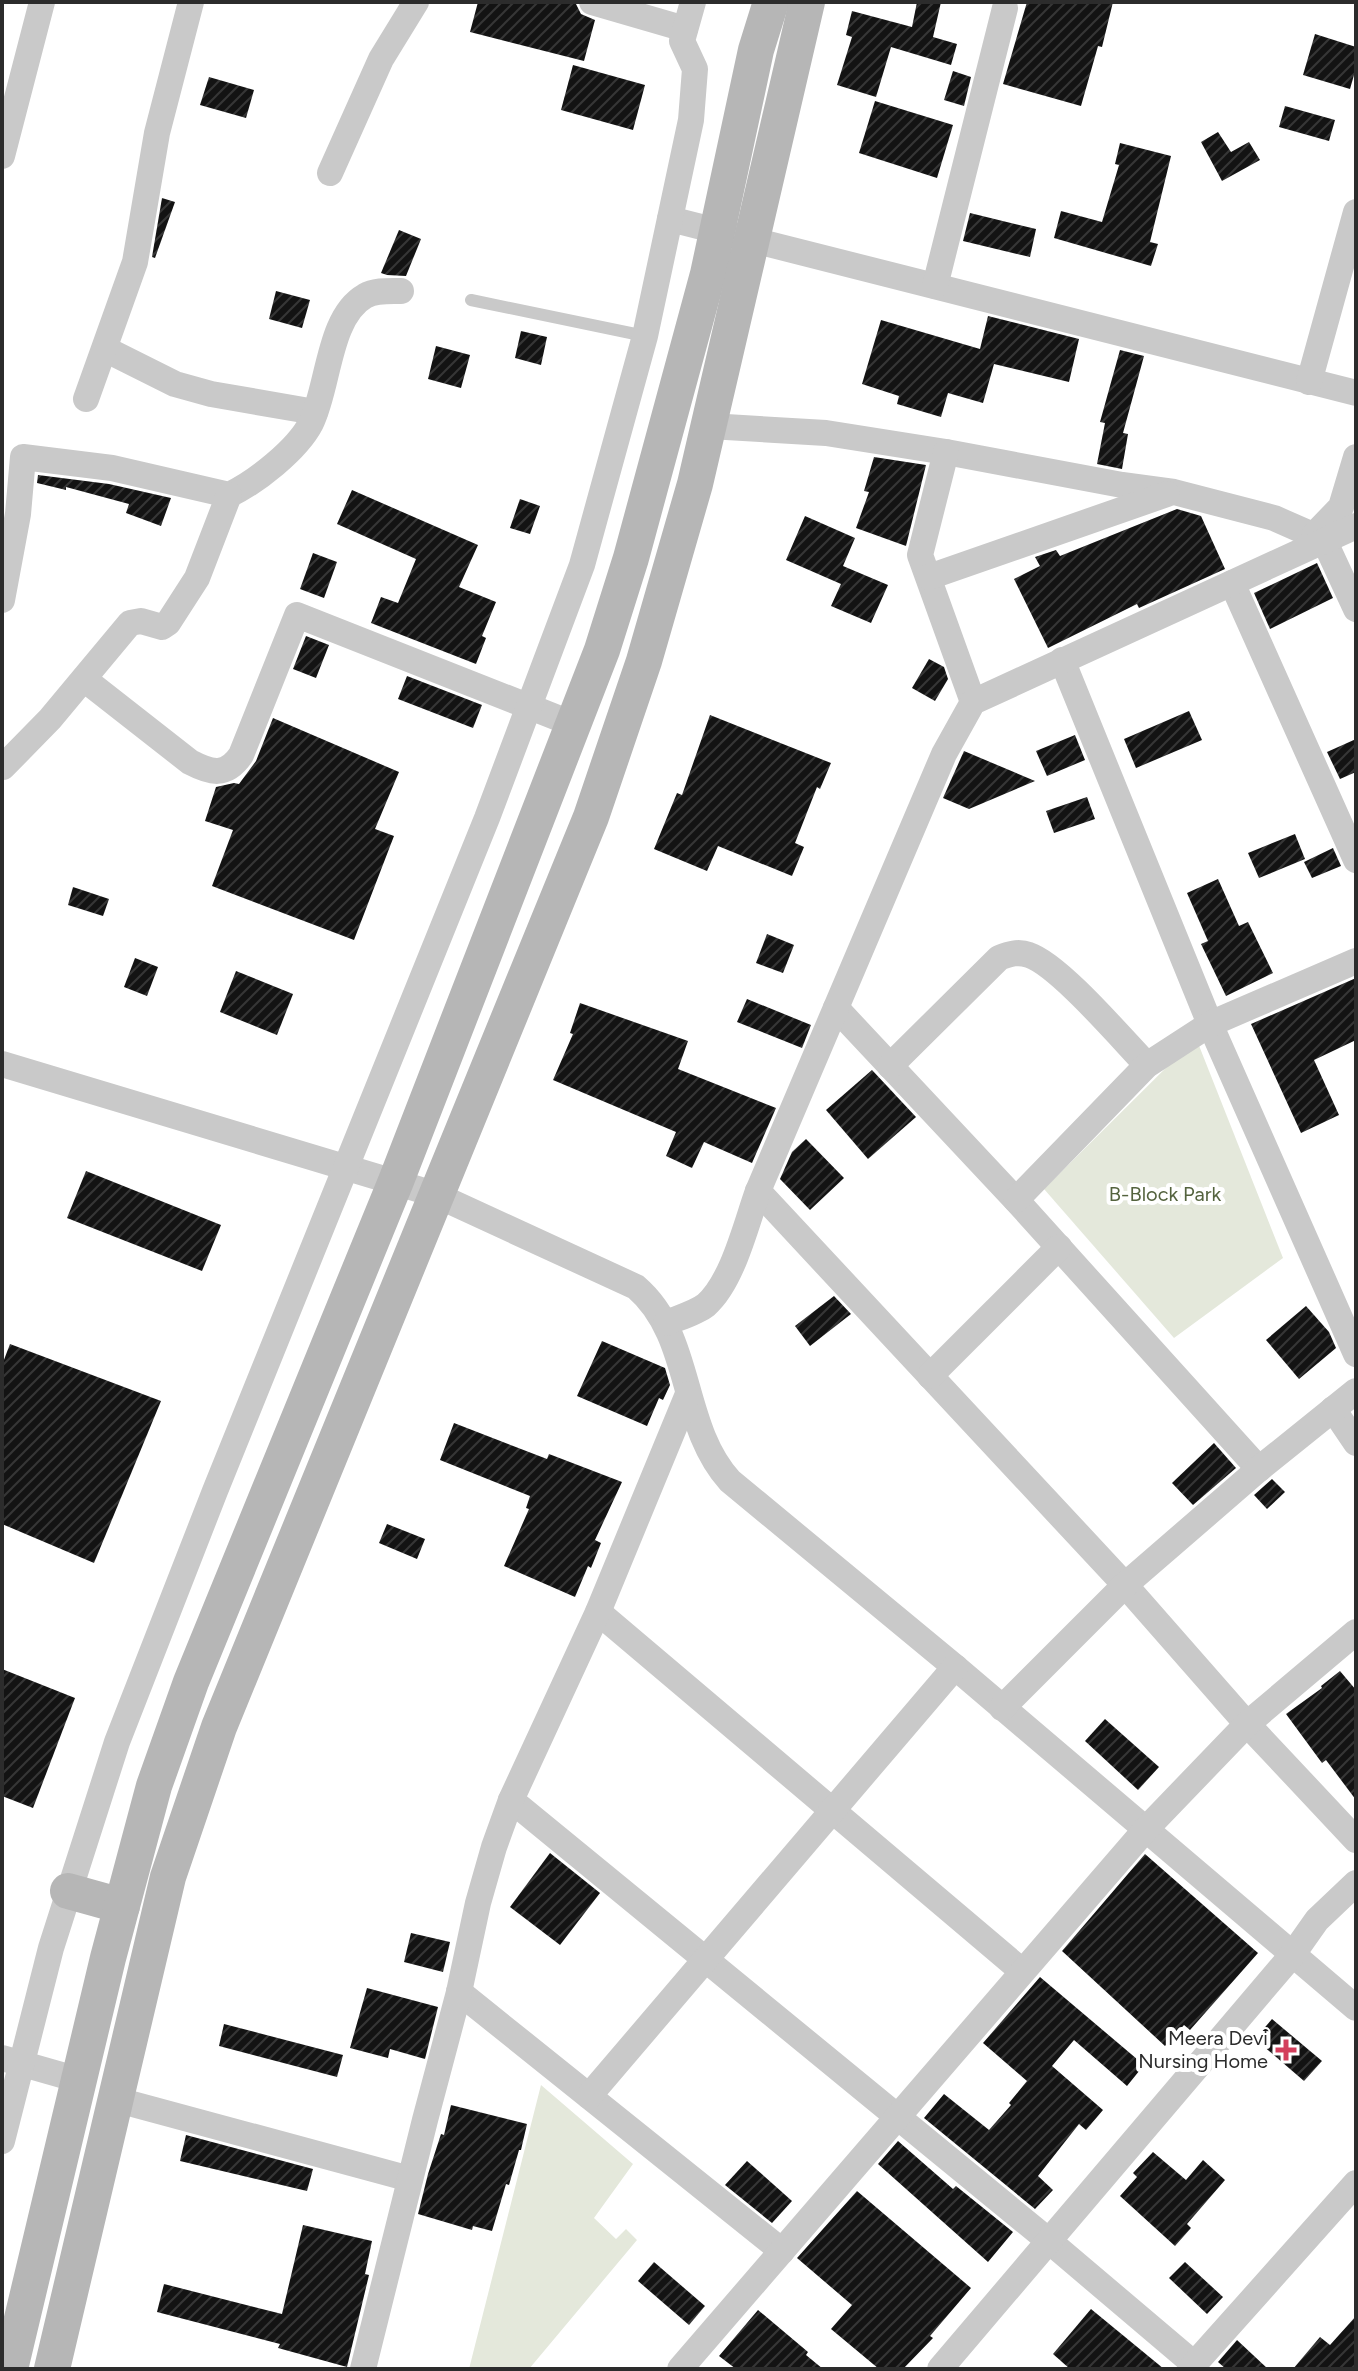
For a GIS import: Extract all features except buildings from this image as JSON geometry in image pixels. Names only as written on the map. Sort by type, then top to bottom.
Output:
[{"type":"street","points":[[2,156],[42,2]]},
{"type":"street","points":[[86,399],[135,262],[157,133],[191,2]]},
{"type":"street","points":[[330,173],[381,59],[416,2]]},
{"type":"street","points":[[592,2],[685,29]]},
{"type":"street","points":[[2,2141],[11,2061],[117,1742],[530,708],[582,565],[645,336],[691,120],[695,69],[682,41],[693,2]]},
{"type":"street","points":[[52,2369],[168,1877],[219,1727],[434,1194],[591,817],[644,661],[709,426],[756,50],[771,2]]},
{"type":"street","points":[[10,2369],[154,1786],[191,1682],[396,1181],[602,650],[807,2]]},
{"type":"street","points":[[935,286],[1005,8]]},
{"type":"street","points":[[1309,382],[1356,212]]},
{"type":"street","points":[[670,219],[1356,393]]},
{"type":"street","points":[[3,767],[50,719],[130,623],[141,621],[162,627],[168,623],[197,578],[229,495],[286,454],[304,435],[315,412],[341,324],[351,307],[366,295],[401,291]]},
{"type":"street","points":[[105,349],[175,384],[211,394],[315,412]]},
{"type":"street","points":[[709,426],[826,433],[946,452],[1174,492],[1274,518],[1319,538],[1356,609]]},
{"type":"street","points":[[946,452],[920,555],[973,702]]},
{"type":"street","points":[[2,600],[18,514],[23,457],[112,468],[229,495]]},
{"type":"street","points":[[1319,538],[1341,507],[1356,457]]},
{"type":"street","points":[[929,577],[1174,492]]},
{"type":"street","points":[[666,1323],[704,1307],[716,1293],[733,1260],[758,1191],[944,754],[973,702],[1232,583],[1319,538],[1356,526]]},
{"type":"street","points":[[1232,583],[1356,860]]},
{"type":"street","points":[[84,679],[190,762],[209,771],[221,772],[230,768],[241,755],[297,615],[573,724]]},
{"type":"street","points":[[1062,660],[1210,1024],[1356,1354]]},
{"type":"street","points":[[890,1066],[999,958],[1015,952],[1030,955],[1057,973],[1147,1065]]},
{"type":"street","points":[[1016,1200],[1147,1065],[1210,1024],[1356,961]]},
{"type":"street","points":[[836,1008],[1016,1200],[1259,1469]]},
{"type":"street","points":[[2,1064],[434,1194],[636,1287],[651,1300],[666,1323],[702,1440],[715,1464],[730,1481],[955,1667],[1356,2008]]},
{"type":"street","points":[[758,1191],[1125,1585],[1247,1724],[1356,1840]]},
{"type":"street","points":[[930,1376],[1059,1247]]},
{"type":"street","points":[[1002,1708],[1125,1585],[1259,1469],[1356,1391]]},
{"type":"street","points":[[363,2369],[459,1992],[478,1903],[511,1800],[598,1612],[688,1394]]},
{"type":"street","points":[[1333,1409],[1356,1443]]},
{"type":"street","points":[[598,1612],[1022,1971]]},
{"type":"street","points":[[680,2369],[1146,1829],[1247,1724],[1356,1632]]},
{"type":"street","points":[[589,2096],[955,1667]]},
{"type":"street","points":[[511,1800],[1049,2241],[1192,2366],[1356,2183]]},
{"type":"street","points":[[940,2369],[1293,1954],[1317,1920],[1356,1883]]},
{"type":"street","points":[[68,1891],[122,1906]]},
{"type":"street","points":[[459,1992],[782,2251]]},
{"type":"street","points":[[11,2061],[79,2080]]},
{"type":"street","points":[[114,2099],[410,2179]]},
{"type":"lane","points":[[471,300],[645,336]]},
{"type":"green space","name":"B-Block Park","points":[[1196,1038],[1283,1258],[1174,1338],[1044,1189]]},
{"type":"green space","points":[[541,2085],[633,2164],[594,2218],[616,2239],[626,2229],[637,2240],[529,2369],[469,2369]]},
{"type":"place","name":"Meera Devi Nursing Home","points":[[1286,2050]]}]
